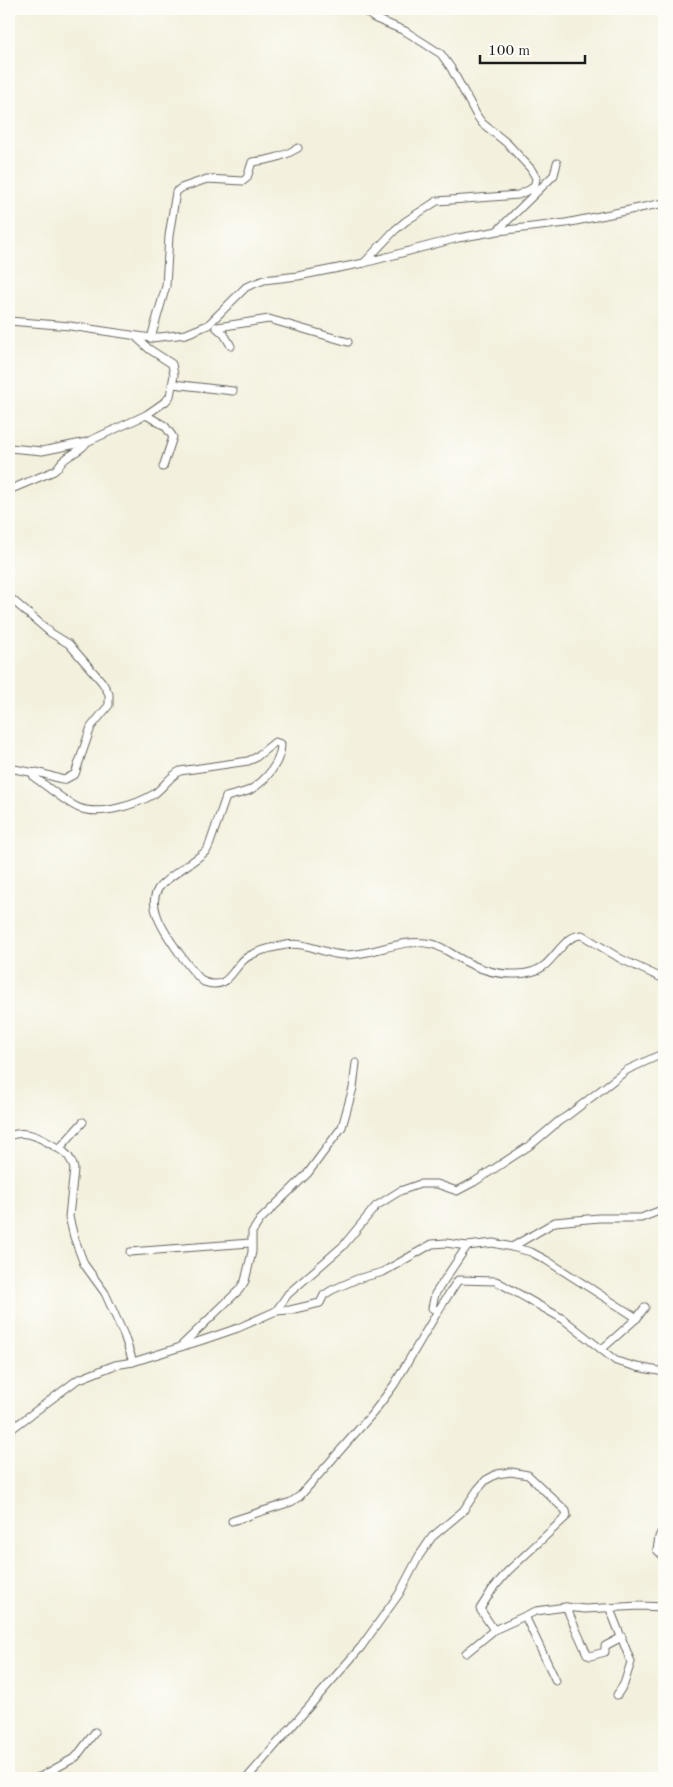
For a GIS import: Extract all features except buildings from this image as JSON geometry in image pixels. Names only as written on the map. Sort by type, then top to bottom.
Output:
[{"type":"street","points":[[362,9],[374,18],[405,31],[441,54],[482,123],[508,144],[531,169],[536,178],[532,189],[518,195],[437,201],[395,230],[364,263]]},
{"type":"street","points":[[151,338],[166,286],[169,236],[176,192],[181,188],[207,179],[243,181],[247,178],[252,162],[279,158],[298,148]]},
{"type":"street","points":[[498,231],[554,175],[557,162]]},
{"type":"street","points":[[9,321],[70,326],[151,338],[186,334],[208,325],[246,287],[264,280],[298,276],[364,263],[458,238],[566,223],[664,203]]},
{"type":"street","points":[[208,325],[218,327],[269,319],[348,342]]},
{"type":"street","points":[[218,327],[231,346]]},
{"type":"street","points":[[9,448],[42,450],[87,442],[146,415],[169,398],[174,375],[172,364],[149,349],[133,335]]},
{"type":"street","points":[[173,384],[233,391]]},
{"type":"street","points":[[146,415],[165,426],[173,437],[163,467]]},
{"type":"street","points":[[9,490],[54,471],[61,462],[84,448],[87,442]]},
{"type":"street","points":[[9,597],[51,633],[69,644],[102,682],[110,697],[108,708],[91,727],[75,774],[64,780],[49,775],[9,768]]},
{"type":"street","points":[[35,773],[34,777],[75,806],[95,811],[131,805],[143,800],[163,787],[175,773],[180,771],[248,761],[275,742],[281,744],[279,755],[273,767],[261,783],[249,790],[226,797],[207,850],[162,884],[155,897],[156,915],[161,924],[200,979],[210,984],[226,981],[243,961],[252,955],[292,944],[344,955],[399,944],[431,944],[469,964],[494,972],[516,974],[531,972],[544,966],[572,937],[582,935],[620,959],[664,979]]},
{"type":"street","points":[[276,1311],[288,1294],[343,1246],[376,1206],[400,1191],[420,1184],[437,1184],[456,1191],[474,1182],[532,1144],[559,1121],[627,1070],[664,1053]]},
{"type":"street","points":[[180,1346],[239,1290],[245,1281],[252,1252],[250,1243],[252,1232],[260,1220],[308,1173],[342,1126],[353,1088],[356,1063]]},
{"type":"street","points":[[59,1149],[83,1122]]},
{"type":"street","points":[[9,1136],[14,1133],[36,1136],[65,1152],[73,1162],[74,1169],[69,1217],[74,1237],[84,1264],[105,1292],[124,1335],[133,1362]]},
{"type":"street","points":[[512,1247],[555,1222],[599,1218],[641,1218],[664,1209]]},
{"type":"street","points":[[130,1252],[250,1243]]},
{"type":"street","points":[[9,1431],[77,1380],[106,1368],[133,1362],[238,1328],[276,1311],[290,1310],[320,1303],[324,1295],[332,1290],[357,1279],[383,1272],[432,1244],[446,1243],[467,1246],[493,1243],[531,1252],[637,1318]]},
{"type":"street","points":[[438,1311],[432,1308],[434,1294],[467,1246]]},
{"type":"street","points":[[232,1521],[291,1502],[300,1496],[378,1406],[394,1384],[458,1280],[496,1281],[564,1319],[616,1361],[664,1372]]},
{"type":"street","points":[[602,1349],[637,1318],[645,1307]]},
{"type":"street","points":[[247,1778],[361,1647],[399,1594],[419,1556],[432,1537],[463,1511],[486,1480],[497,1474],[511,1472],[528,1475],[567,1514],[566,1518],[508,1571],[492,1590],[481,1611],[494,1630]]},
{"type":"street","points":[[664,1527],[659,1537],[657,1550],[664,1557]]},
{"type":"street","points":[[466,1653],[494,1630],[536,1612],[566,1607],[610,1609],[640,1606],[664,1607]]},
{"type":"street","points":[[566,1607],[587,1654],[590,1656],[606,1651],[605,1646],[622,1637]]},
{"type":"street","points":[[610,1609],[631,1662],[624,1684],[617,1694]]},
{"type":"street","points":[[525,1616],[556,1681]]},
{"type":"street","points":[[36,1778],[76,1756],[94,1732]]}]
